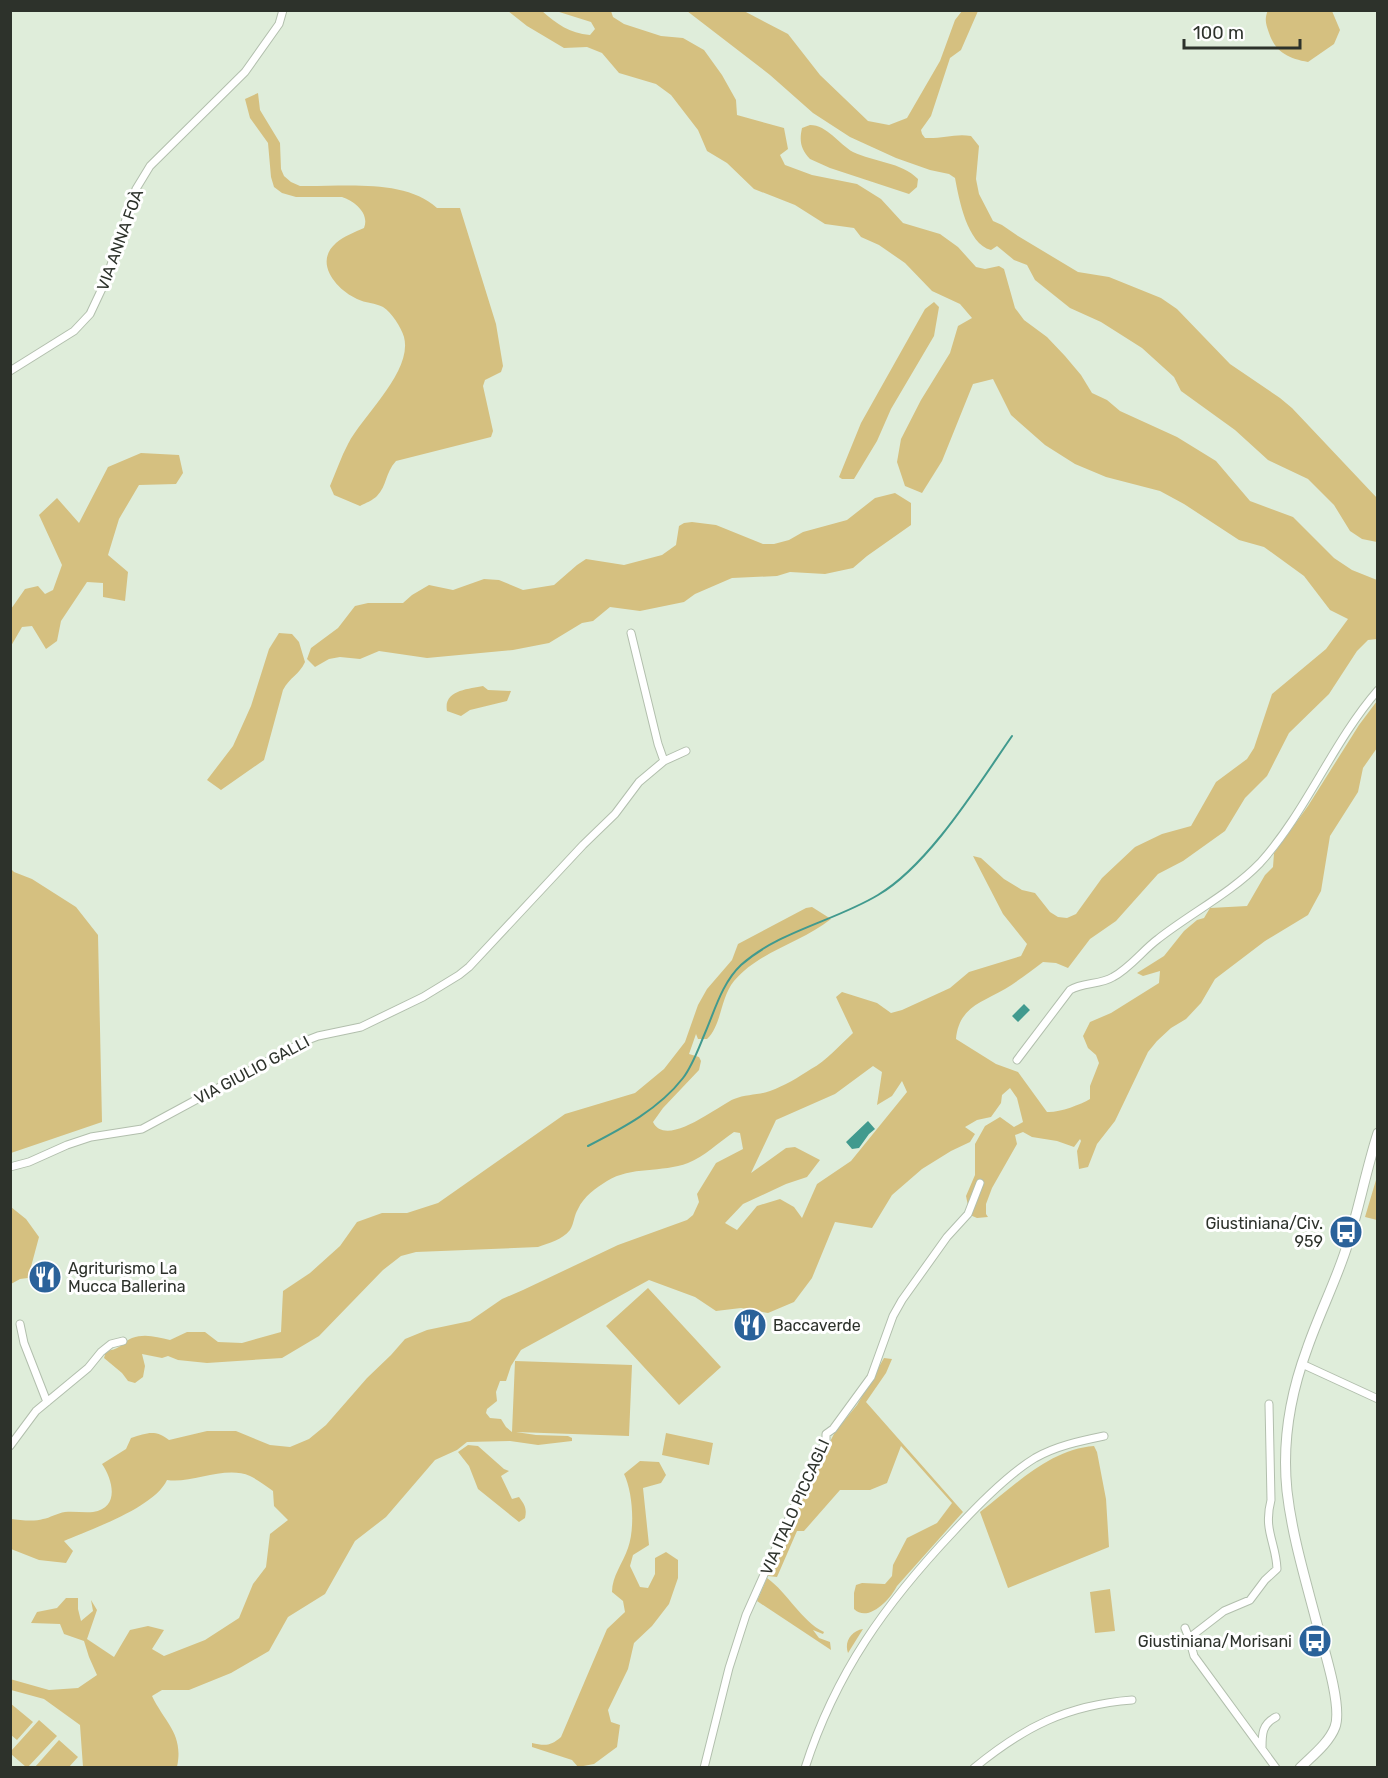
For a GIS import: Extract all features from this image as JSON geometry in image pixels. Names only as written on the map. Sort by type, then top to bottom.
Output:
[{"type":"street","name":"VIA ANNA FOÀ","points":[[10,371],[74,331],[90,314],[106,280],[136,189],[150,166],[245,72],[279,24],[283,10]]},
{"type":"street","points":[[631,633],[664,761]]},
{"type":"street","points":[[1017,1060],[1070,990],[1115,976],[1160,937],[1239,881],[1260,863],[1309,794],[1355,718],[1377,690]]},
{"type":"street","name":"VIA GIULIO GALLI","points":[[10,1167],[29,1162],[91,1137],[142,1129],[306,1041],[318,1036],[361,1027],[423,997],[450,981],[469,967],[553,876],[615,814],[639,782],[664,761],[686,751]]},
{"type":"street","points":[[1300,1767],[1329,1738],[1335,1728],[1337,1715],[1330,1675],[1299,1554],[1287,1491],[1289,1417],[1302,1364],[1346,1249],[1377,1132]]},
{"type":"street","name":"VIA ITALO PICCAGLI","points":[[704,1767],[746,1615],[815,1460],[826,1441],[826,1434],[833,1429],[861,1394],[871,1377],[893,1316],[902,1300],[947,1237],[968,1214],[980,1183]]},
{"type":"street","points":[[20,1324],[24,1343],[46,1402]]},
{"type":"street","points":[[10,1446],[36,1411],[88,1368],[101,1352],[111,1344],[123,1341]]},
{"type":"street","points":[[1302,1364],[1377,1399]]},
{"type":"street","points":[[1189,1638],[1224,1611],[1250,1600],[1265,1580],[1277,1569],[1268,1530],[1269,1404]]},
{"type":"street","points":[[805,1767],[824,1717],[854,1657],[915,1573],[973,1510],[1029,1463],[1061,1446],[1104,1436]]},
{"type":"street","points":[[1185,1628],[1194,1656],[1276,1767]]},
{"type":"street","points":[[974,1767],[1023,1731],[1044,1721],[1082,1707],[1132,1700]]},
{"type":"street","points":[[1262,1748],[1264,1727],[1268,1720],[1276,1717]]},
{"type":"shaded area","points":[[1268,10],[1332,11],[1340,30],[1334,44],[1308,62],[1301,61],[1284,54],[1275,45],[1266,24]]},
{"type":"shaded area","points":[[508,11],[542,11],[564,27],[590,35],[595,29],[591,22],[556,11],[611,11],[613,17],[624,24],[661,36],[683,38],[704,50],[736,100],[737,115],[784,128],[788,149],[780,155],[785,165],[812,175],[857,184],[881,199],[903,223],[940,234],[958,247],[976,267],[985,269],[999,266],[1004,269],[1015,308],[1024,320],[1047,337],[1065,356],[1092,393],[1107,400],[1120,411],[1177,437],[1216,461],[1250,501],[1293,517],[1334,558],[1352,570],[1377,580],[1377,639],[1368,640],[1357,651],[1329,694],[1289,733],[1267,776],[1245,798],[1225,831],[1183,861],[1158,874],[1116,921],[1090,939],[1068,968],[1056,963],[1043,962],[1010,986],[973,1007],[962,1020],[956,1039],[996,1064],[1018,1072],[1047,1112],[1069,1108],[1090,1099],[1090,1086],[1099,1063],[1096,1055],[1088,1048],[1083,1036],[1090,1022],[1111,1013],[1159,983],[1160,971],[1143,976],[1137,973],[1164,956],[1184,931],[1197,920],[1204,918],[1210,908],[1247,906],[1265,875],[1273,867],[1274,853],[1377,701],[1377,748],[1363,768],[1358,792],[1330,836],[1321,891],[1308,915],[1265,941],[1215,979],[1201,1003],[1186,1019],[1171,1028],[1157,1041],[1148,1052],[1115,1121],[1097,1144],[1088,1167],[1079,1169],[1077,1151],[1080,1139],[1074,1147],[1057,1141],[1032,1137],[1023,1132],[1015,1135],[1017,1144],[992,1188],[986,1204],[988,1217],[977,1218],[970,1215],[966,1196],[975,1175],[975,1144],[985,1126],[1000,1117],[1014,1127],[1023,1122],[1017,1098],[1010,1088],[1002,1095],[1001,1103],[991,1117],[977,1120],[965,1127],[975,1134],[970,1142],[922,1169],[892,1195],[872,1228],[835,1222],[812,1278],[794,1302],[768,1313],[741,1308],[716,1311],[695,1297],[649,1280],[521,1350],[511,1366],[506,1381],[500,1381],[496,1392],[497,1401],[487,1409],[486,1413],[490,1418],[501,1419],[512,1432],[515,1361],[632,1365],[629,1436],[516,1432],[568,1436],[572,1438],[572,1441],[538,1445],[510,1441],[467,1442],[457,1450],[435,1460],[386,1517],[355,1541],[325,1594],[288,1617],[269,1651],[231,1673],[189,1690],[162,1690],[152,1696],[176,1737],[177,1767],[83,1767],[80,1725],[44,1699],[11,1690],[10,1679],[49,1690],[78,1688],[97,1675],[84,1641],[64,1634],[60,1624],[31,1623],[37,1612],[57,1608],[66,1598],[78,1598],[81,1621],[93,1611],[91,1600],[97,1610],[87,1639],[114,1657],[130,1630],[148,1626],[164,1630],[152,1649],[164,1656],[205,1640],[239,1618],[253,1584],[266,1567],[270,1534],[288,1520],[274,1506],[273,1491],[250,1476],[240,1473],[219,1473],[187,1480],[167,1480],[149,1500],[136,1508],[64,1541],[73,1551],[66,1563],[39,1560],[11,1549],[11,1519],[35,1520],[65,1512],[93,1512],[102,1509],[111,1499],[112,1492],[109,1478],[102,1464],[126,1449],[131,1438],[142,1435],[155,1433],[169,1440],[207,1431],[236,1431],[270,1445],[290,1447],[309,1439],[326,1425],[405,1339],[427,1330],[470,1321],[502,1299],[618,1245],[687,1220],[693,1215],[699,1202],[697,1194],[716,1163],[743,1149],[740,1133],[734,1132],[688,1163],[626,1173],[607,1181],[584,1200],[570,1230],[563,1236],[538,1247],[416,1252],[401,1256],[383,1270],[319,1336],[282,1358],[207,1363],[142,1354],[145,1366],[143,1377],[135,1383],[128,1381],[104,1358],[106,1351],[116,1349],[132,1338],[142,1336],[170,1340],[187,1332],[205,1332],[218,1342],[242,1343],[281,1332],[283,1291],[310,1273],[340,1246],[357,1222],[382,1213],[407,1213],[438,1203],[565,1114],[635,1093],[664,1069],[685,1042],[698,1005],[707,989],[732,960],[738,944],[806,908],[812,907],[831,919],[807,935],[755,962],[734,981],[726,995],[712,1033],[707,1039],[698,1039],[696,1034],[689,1054],[699,1057],[701,1061],[699,1070],[653,1122],[660,1129],[669,1131],[693,1123],[734,1099],[775,1089],[822,1062],[853,1033],[836,997],[842,992],[877,1003],[891,1013],[950,988],[969,972],[1021,956],[1027,944],[1003,914],[973,856],[981,858],[1004,879],[1022,890],[1035,893],[1050,912],[1058,917],[1067,918],[1076,914],[1102,878],[1135,847],[1162,834],[1191,826],[1216,782],[1247,759],[1254,748],[1272,694],[1326,649],[1348,619],[1330,610],[1304,576],[1264,547],[1239,540],[1160,491],[1106,477],[1075,464],[1045,445],[1011,415],[993,379],[973,384],[942,461],[922,493],[905,486],[897,462],[901,439],[921,400],[950,353],[958,326],[972,318],[960,304],[932,291],[905,263],[879,245],[861,237],[854,228],[825,224],[795,205],[754,189],[727,163],[707,151],[698,130],[671,95],[656,84],[619,73],[602,53],[587,47],[564,48],[527,26]],"holes":[[[873,1066],[882,1072],[877,1105],[892,1096],[902,1081],[907,1092],[851,1161],[817,1184],[802,1218],[794,1207],[780,1199],[757,1206],[737,1230],[725,1223],[743,1204],[807,1177],[820,1160],[795,1147],[786,1148],[751,1173],[776,1120],[835,1094]]]},
{"type":"shaded area","points":[[687,11],[744,11],[788,34],[820,75],[868,121],[889,125],[907,118],[940,61],[955,20],[962,11],[978,11],[961,50],[950,58],[931,116],[921,130],[925,138],[971,136],[979,146],[976,179],[979,194],[993,221],[1078,272],[1109,277],[1161,298],[1177,309],[1230,364],[1292,408],[1377,498],[1377,542],[1362,539],[1350,531],[1334,505],[1308,479],[1268,460],[1235,430],[1181,391],[1174,377],[1142,348],[1101,322],[1070,308],[1035,280],[1027,265],[1014,260],[997,246],[991,250],[983,246],[970,230],[955,178],[949,174],[896,158],[850,137],[813,113],[770,75]]},
{"type":"shaded area","points":[[258,93],[260,110],[280,143],[281,169],[284,176],[291,182],[300,186],[353,185],[390,188],[424,198],[437,208],[460,208],[496,324],[503,366],[501,372],[485,380],[483,386],[493,431],[491,437],[396,461],[377,496],[360,506],[334,495],[330,486],[348,444],[385,392],[401,364],[405,350],[404,337],[396,320],[386,310],[349,295],[336,283],[327,267],[329,251],[336,243],[364,228],[365,217],[360,208],[342,197],[296,197],[282,193],[274,187],[268,143],[250,118],[245,99]]},
{"type":"shaded area","points":[[810,125],[827,131],[853,152],[911,173],[918,179],[917,187],[909,194],[830,168],[810,159],[803,148],[801,137],[802,128]]},
{"type":"shaded area","points":[[934,302],[939,307],[934,336],[891,409],[877,441],[854,479],[842,479],[839,477],[861,423],[925,309]]},
{"type":"shaded area","points":[[141,453],[179,455],[183,473],[176,484],[139,485],[119,519],[108,555],[128,572],[125,601],[103,597],[103,583],[87,582],[61,621],[57,641],[46,649],[32,626],[22,627],[11,646],[11,609],[25,589],[38,586],[45,594],[53,590],[62,565],[39,515],[57,498],[79,523],[108,467]]},
{"type":"shaded area","points":[[895,493],[911,503],[911,525],[853,568],[825,574],[790,572],[777,576],[732,578],[695,594],[684,602],[640,611],[610,607],[593,621],[582,623],[549,643],[513,650],[427,658],[379,651],[360,659],[340,657],[329,659],[315,667],[307,659],[311,648],[338,628],[355,606],[368,603],[403,603],[429,585],[453,590],[484,579],[499,580],[523,590],[554,585],[586,559],[624,565],[662,555],[676,545],[679,526],[692,522],[716,525],[763,544],[774,544],[789,540],[803,532],[847,520],[875,498]]},
{"type":"shaded area","points":[[279,633],[292,634],[299,642],[305,662],[283,690],[264,760],[221,790],[207,780],[233,746],[251,706],[269,649]]},
{"type":"shaded area","points":[[483,686],[488,690],[511,691],[507,701],[470,710],[461,716],[447,711],[447,704],[453,695]]},
{"type":"shaded area","points":[[10,868],[76,907],[98,935],[102,1122],[11,1153]]},
{"type":"shaded area","points":[[1376,1180],[1378,1180],[1377,1220],[1365,1217]]},
{"type":"shaded area","points":[[11,1207],[26,1219],[39,1237],[28,1278],[11,1284]]},
{"type":"shaded area","points":[[648,1288],[721,1367],[679,1405],[606,1326]]},
{"type":"shaded area","points":[[884,1358],[892,1359],[886,1373],[866,1402],[963,1512],[884,1603],[872,1612],[860,1613],[854,1609],[856,1585],[885,1584],[892,1576],[893,1565],[907,1538],[937,1523],[952,1503],[901,1446],[887,1483],[870,1490],[840,1490],[804,1531],[797,1531],[777,1577],[768,1576],[812,1476],[835,1432],[857,1405]]},
{"type":"shaded area","points":[[666,1433],[713,1443],[709,1465],[662,1455]]},
{"type":"shaded area","points":[[468,1445],[478,1446],[509,1471],[501,1476],[512,1499],[519,1497],[523,1502],[526,1510],[525,1518],[519,1522],[478,1489],[469,1466],[458,1452]]},
{"type":"shaded area","points":[[1094,1446],[1106,1499],[1109,1547],[1008,1588],[980,1512],[1019,1480],[1048,1461],[1062,1454]]},
{"type":"shaded area","points":[[640,1461],[659,1462],[666,1475],[661,1483],[643,1488],[649,1545],[633,1555],[630,1566],[640,1587],[648,1588],[655,1574],[655,1558],[666,1552],[678,1560],[678,1578],[669,1604],[652,1626],[634,1643],[628,1669],[608,1710],[611,1722],[620,1725],[617,1747],[594,1764],[578,1767],[572,1760],[532,1747],[532,1743],[548,1744],[561,1737],[607,1629],[625,1612],[623,1601],[612,1592],[612,1586],[628,1548],[632,1531],[631,1500],[624,1474]]},
{"type":"shaded area","points":[[767,1578],[782,1591],[808,1621],[824,1632],[823,1634],[813,1630],[819,1638],[830,1642],[831,1650],[757,1601]]},
{"type":"shaded area","points":[[1110,1589],[1115,1631],[1095,1633],[1090,1592]]},
{"type":"shaded area","points":[[863,1629],[848,1653],[847,1645],[850,1638],[855,1632]]},
{"type":"shaded area","points":[[10,1703],[33,1722],[17,1740],[11,1735]]},
{"type":"shaded area","points":[[39,1720],[57,1736],[26,1767],[11,1754],[11,1751]]},
{"type":"shaded area","points":[[59,1740],[78,1757],[69,1767],[35,1767]]},
{"type":"water","points":[[1024,1004],[1030,1010],[1018,1022],[1012,1016]]},
{"type":"water","points":[[868,1121],[875,1129],[859,1148],[852,1149],[846,1142]]},
{"type":"waterway","points":[[588,1146],[627,1125],[652,1108],[683,1078],[696,1056],[724,988],[741,965],[772,943],[878,895],[897,882],[916,864],[951,823],[1012,736]]},
{"type":"place","name":"Giustiniana/Civ. 959","points":[[1346,1232]]},
{"type":"place","name":"Agriturismo La Mucca Ballerina","points":[[45,1277]]},
{"type":"place","name":"Baccaverde","points":[[750,1325]]},
{"type":"place","name":"Giustiniana/Morisani","points":[[1315,1641]]}]
